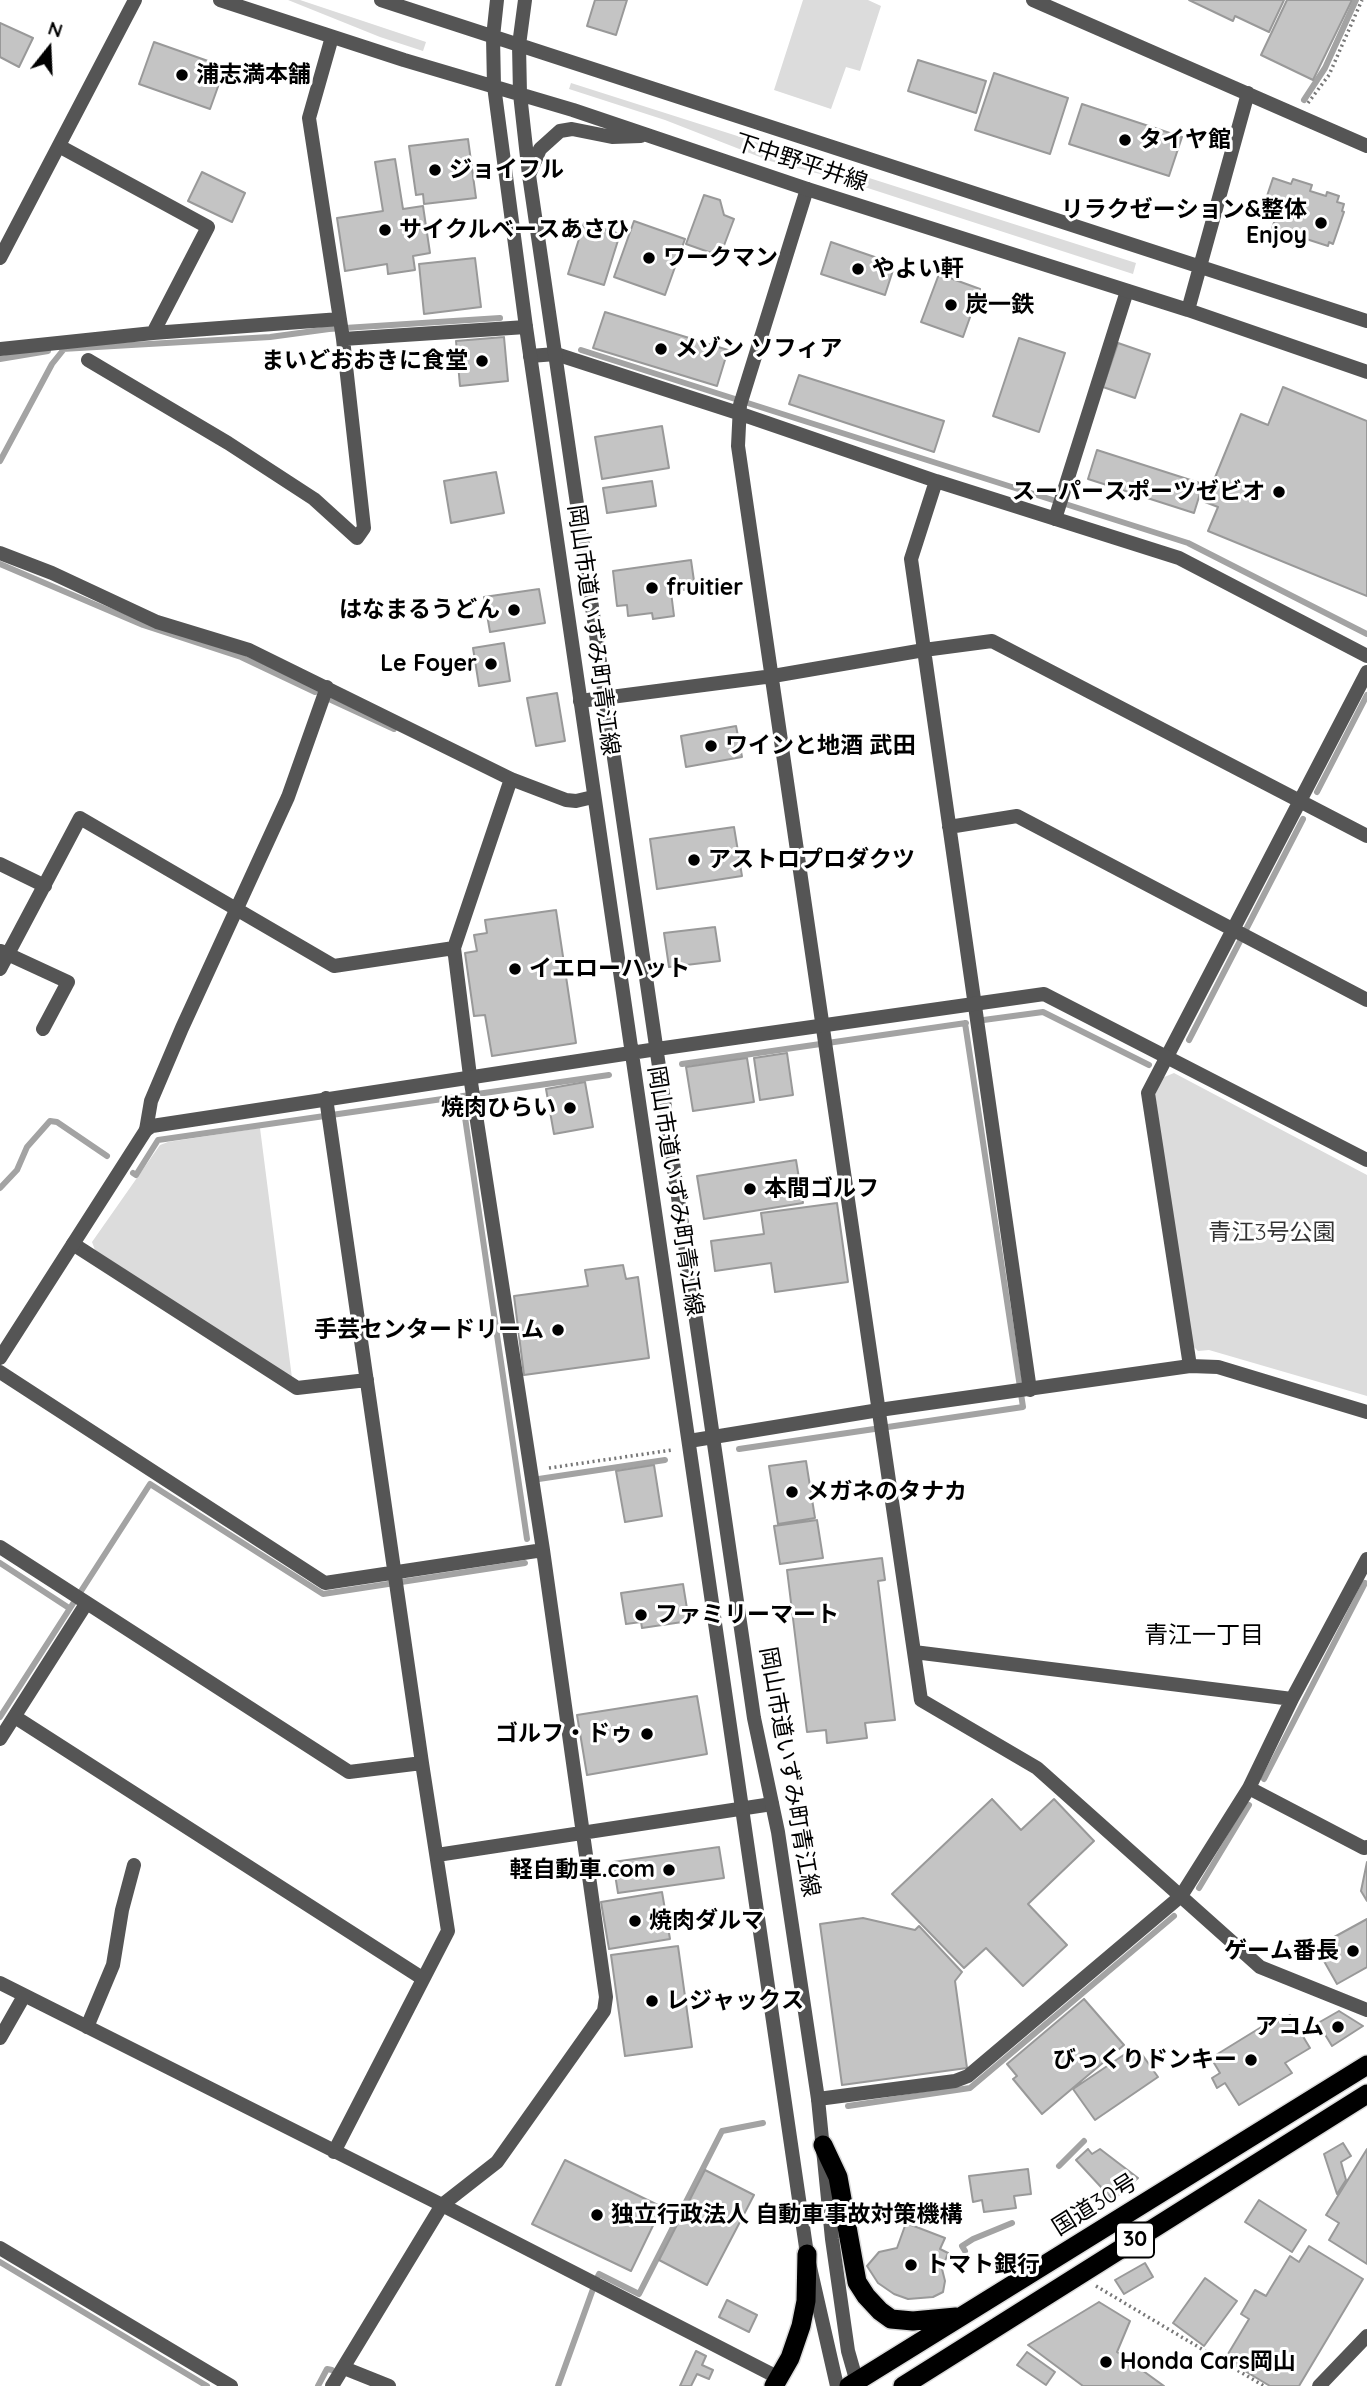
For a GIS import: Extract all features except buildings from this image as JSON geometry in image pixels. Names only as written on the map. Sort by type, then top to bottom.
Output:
[{"type":"highway","name":"国道30号","points":[[855,2384],[1367,2065]]},
{"type":"highway","name":"30","points":[[903,2386],[1367,2094]]},
{"type":"highway","points":[[823,2145],[838,2177],[857,2282],[866,2296],[880,2312],[891,2319],[913,2321],[961,2317]]},
{"type":"highway","points":[[776,2382],[790,2357],[801,2326],[806,2301],[807,2254]]},
{"type":"street","points":[[0,258],[135,0]]},
{"type":"street","name":"下中野平井線","points":[[220,0],[1188,310],[1367,372]]},
{"type":"street","name":"下中野平井線","points":[[381,0],[1367,321]]},
{"type":"street","name":"岡山市道いずみ町青江線","points":[[497,0],[493,37],[494,86],[530,356],[807,2254],[837,2386]]},
{"type":"street","name":"岡山市道いずみ町青江線","points":[[524,0],[519,45],[520,94],[529,176],[754,1718],[772,1804],[818,2099],[832,2239],[855,2384]]},
{"type":"street","points":[[1033,0],[1367,146]]},
{"type":"street","points":[[88,360],[228,443],[314,499],[357,538],[364,528],[341,329],[309,118],[332,37]]},
{"type":"street","points":[[1188,310],[1248,93]]},
{"type":"street","points":[[529,176],[540,149],[560,131],[572,129],[612,137],[649,136]]},
{"type":"street","points":[[60,146],[208,228],[153,332]]},
{"type":"street","points":[[807,190],[740,403],[738,446],[921,1700],[1037,1769],[1260,1967],[1367,2010]]},
{"type":"street","points":[[1058,507],[1127,291]]},
{"type":"street","points":[[0,349],[153,332],[526,327]]},
{"type":"street","points":[[530,356],[556,354],[740,403],[936,481],[1058,507],[1179,558],[1367,656]]},
{"type":"street","points":[[936,481],[911,559],[1024,1390]]},
{"type":"street","points":[[0,553],[52,573],[157,622],[249,650],[511,779],[566,800],[593,797]]},
{"type":"street","points":[[580,701],[773,676],[992,641],[1367,836]]},
{"type":"street","points":[[1190,1366],[1148,1093],[1239,933],[1300,801],[1367,671]]},
{"type":"street","points":[[0,1358],[146,1130],[151,1101],[288,797],[327,687]]},
{"type":"street","points":[[332,2386],[442,2205],[497,2162],[604,2011],[606,1997],[543,1550],[470,1076],[454,947],[511,779]]},
{"type":"street","points":[[949,827],[1017,816],[1367,1000]]},
{"type":"street","points":[[0,969],[4,952],[45,886],[80,818],[334,966],[454,947]]},
{"type":"street","points":[[0,864],[45,886]]},
{"type":"street","points":[[4,952],[68,982],[43,1029]]},
{"type":"street","points":[[146,1130],[160,1124],[328,1110],[470,1076],[657,1049],[825,1037],[975,1016],[1044,994],[1367,1160]]},
{"type":"street","points":[[328,1110],[447,1931],[334,2152]]},
{"type":"street","points":[[73,1244],[298,1388],[367,1380]]},
{"type":"street","points":[[689,1441],[713,1436],[881,1421],[1024,1390],[1190,1366],[1218,1367],[1367,1412]]},
{"type":"street","points":[[0,1372],[325,1583],[396,1579],[543,1550]]},
{"type":"street","points":[[0,1547],[349,1772],[422,1763]]},
{"type":"street","points":[[818,2099],[955,2081],[968,2076],[1181,1896],[1249,1788],[1292,1699],[1366,1564]]},
{"type":"street","points":[[0,1739],[80,1600]]},
{"type":"street","points":[[914,1652],[1292,1699]]},
{"type":"street","points":[[15,1717],[422,1978]]},
{"type":"street","points":[[1249,1788],[1364,1848],[1367,1847]]},
{"type":"street","points":[[437,1855],[772,1804]]},
{"type":"street","points":[[87,2027],[113,1965],[122,1910],[134,1865]]},
{"type":"street","points":[[0,1983],[442,2205],[776,2382]]},
{"type":"street","points":[[0,2038],[24,1996]]},
{"type":"street","points":[[0,2248],[230,2386]]},
{"type":"street","points":[[1319,2386],[1367,2336]]},
{"type":"street","points":[[344,2368],[389,2386]]},
{"type":"path","points":[[1299,116],[1329,75],[1362,0]]},
{"type":"path","points":[[532,1476],[672,1450]]},
{"type":"path","points":[[1094,2285],[1264,2386]]},
{"type":"green space","points":[[288,0],[300,0],[426,42],[423,51],[380,37]]},
{"type":"green space","points":[[803,0],[868,0],[881,6],[860,71],[846,67],[831,109],[774,90]]},
{"type":"green space","points":[[571,83],[1136,263],[1133,274],[843,180],[770,161],[665,120],[569,89]]},
{"type":"green space","name":"青江3号公園","points":[[1174,1073],[1367,1175],[1367,1396],[1209,1350],[1198,1351],[1192,1345],[1155,1095],[1162,1078]]},
{"type":"green space","points":[[260,1128],[292,1378],[95,1250],[92,1242],[160,1145]]},
{"type":"waterway","points":[[1304,100],[1325,68],[1356,0]]},
{"type":"waterway","points":[[62,349],[270,337],[329,329],[500,318]]},
{"type":"waterway","points":[[0,461],[52,364],[64,349]]},
{"type":"waterway","points":[[581,350],[1188,543],[1367,634]]},
{"type":"waterway","points":[[0,359],[48,351]]},
{"type":"waterway","points":[[0,564],[143,625],[241,657],[315,692]]},
{"type":"waterway","points":[[1317,792],[1367,695]]},
{"type":"waterway","points":[[329,699],[394,729]]},
{"type":"waterway","points":[[1189,1040],[1303,819]]},
{"type":"waterway","points":[[976,1021],[1043,1012],[1149,1065]]},
{"type":"waterway","points":[[739,1449],[1023,1407],[965,1023]]},
{"type":"waterway","points":[[682,1064],[966,1023]]},
{"type":"waterway","points":[[133,1173],[136,1175],[158,1140],[609,1075]]},
{"type":"waterway","points":[[462,1097],[527,1539]]},
{"type":"waterway","points":[[0,1188],[17,1170],[27,1147],[50,1121],[57,1122],[107,1156]]},
{"type":"waterway","points":[[532,1480],[665,1460]]},
{"type":"waterway","points":[[0,1717],[150,1484],[323,1594],[525,1563]]},
{"type":"waterway","points":[[0,1563],[69,1608]]},
{"type":"waterway","points":[[1264,1779],[1365,1583]]},
{"type":"waterway","points":[[1199,1888],[1249,1805]]},
{"type":"waterway","points":[[848,2106],[970,2088],[1174,1916]]},
{"type":"waterway","points":[[598,2276],[599,2274],[639,2294],[722,2131],[763,2123]]},
{"type":"waterway","points":[[1059,2166],[1084,2141]]},
{"type":"waterway","points":[[965,2251],[962,2246],[973,2239],[1012,2223]]},
{"type":"waterway","points":[[0,2262],[207,2386]]},
{"type":"waterway","points":[[558,2386],[593,2289]]},
{"type":"waterway","points":[[318,2386],[327,2369],[332,2370]]},
{"type":"place","name":"浦志満本舗","points":[[182,75]]},
{"type":"place","name":"タイヤ館","points":[[1125,140]]},
{"type":"place","name":"ジョイフル","points":[[435,170]]},
{"type":"place","name":"リラクゼーション&整体 Enjoy","points":[[1321,223]]},
{"type":"place","name":"サイクルベースあさひ","points":[[385,230]]},
{"type":"place","name":"ワークマン","points":[[649,258]]},
{"type":"place","name":"やよい軒","points":[[858,269]]},
{"type":"place","name":"炭一鉄","points":[[951,305]]},
{"type":"place","name":"メゾン ソフィア","points":[[661,349]]},
{"type":"place","name":"まいどおおきに食堂","points":[[482,361]]},
{"type":"place","name":"スーパースポーツゼビオ","points":[[1279,492]]},
{"type":"place","name":"fruitier","points":[[652,588]]},
{"type":"place","name":"はなまるうどん","points":[[514,610]]},
{"type":"place","name":"Le Foyer","points":[[491,664]]},
{"type":"place","name":"ワインと地酒 武田","points":[[711,746]]},
{"type":"place","name":"アストロプロダクツ","points":[[694,860]]},
{"type":"place","name":"イエローハット","points":[[515,969]]},
{"type":"place","name":"焼肉ひらい","points":[[570,1108]]},
{"type":"place","name":"本間ゴルフ","points":[[750,1189]]},
{"type":"place","name":"手芸センタードリーム","points":[[558,1330]]},
{"type":"place","name":"メガネのタナカ","points":[[792,1492]]},
{"type":"place","name":"ファミリーマート","points":[[641,1615]]},
{"type":"place","name":"ゴルフ・ドゥ","points":[[647,1734]]},
{"type":"place","name":"軽自動車.com","points":[[669,1870]]},
{"type":"place","name":"焼肉ダルマ","points":[[635,1921]]},
{"type":"place","name":"ゲーム番長","points":[[1353,1951]]},
{"type":"place","name":"レジャックス","points":[[652,2001]]},
{"type":"place","name":"アコム","points":[[1338,2027]]},
{"type":"place","name":"びっくりドンキー","points":[[1251,2060]]},
{"type":"place","name":"独立行政法人 自動車事故対策機構","points":[[597,2215]]},
{"type":"place","name":"トマト銀行","points":[[911,2265]]},
{"type":"place","name":"Honda Cars岡山","points":[[1106,2362]]},
{"type":"district","name":"青江一丁目","points":[[1204,1636]]}]
